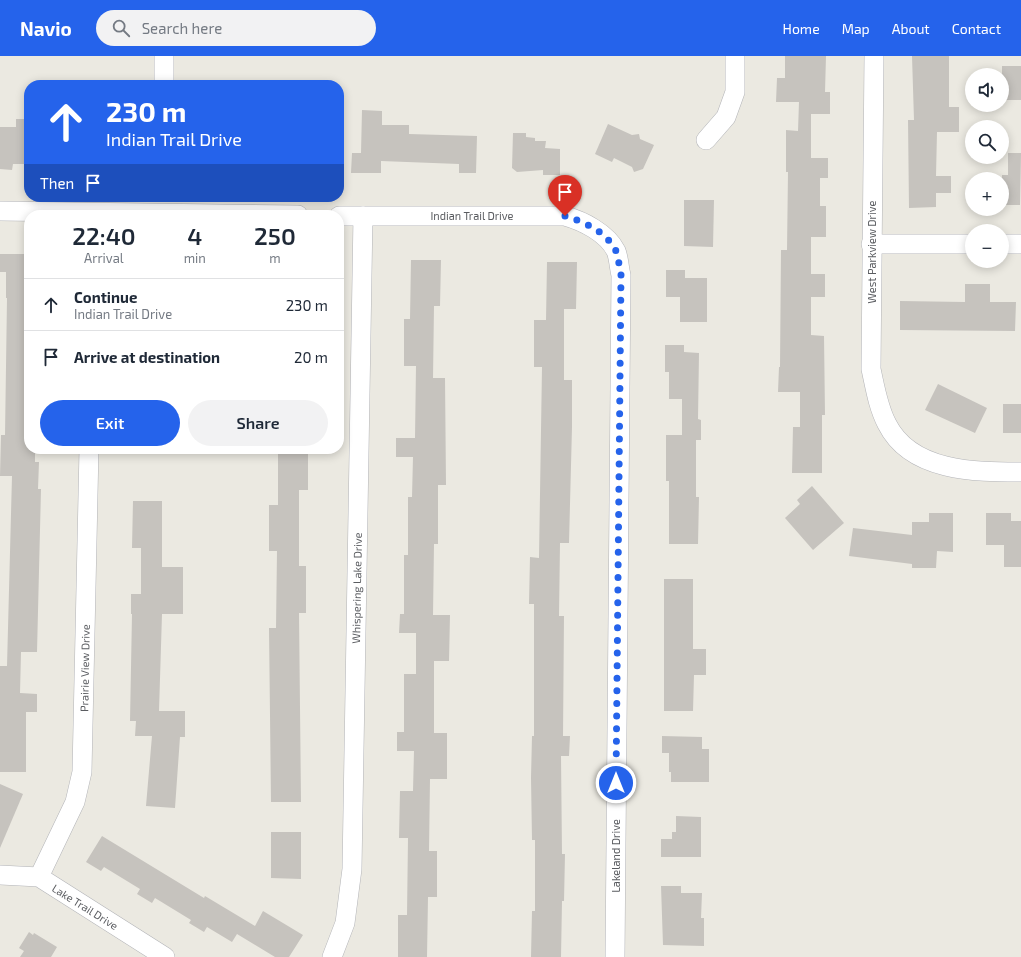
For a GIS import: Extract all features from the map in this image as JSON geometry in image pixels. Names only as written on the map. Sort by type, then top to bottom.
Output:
[{"type":"street","points":[[164,56],[164,80]]},
{"type":"street","points":[[706,140],[726,117],[735,92],[735,56]]},
{"type":"street","name":"West Parkview Drive","points":[[874,56],[871,369],[877,397],[887,425],[899,442],[919,456],[944,465],[978,471],[1021,472]]},
{"type":"street","points":[[124,210],[163,205],[230,210]]},
{"type":"street","points":[[0,211],[24,212]]},
{"type":"street","name":"Indian Trail Drive","points":[[344,216],[565,216],[584,222],[601,234]]},
{"type":"street","name":"Whispering Lake Drive","points":[[332,957],[345,923],[352,870],[363,216]]},
{"type":"street","name":"Lakeland Drive","points":[[601,234],[616,250],[621,275],[615,957]]},
{"type":"street","points":[[871,244],[965,244]]},
{"type":"street","points":[[1009,244],[1021,244]]},
{"type":"street","name":"Prairie View Drive","points":[[39,877],[75,802],[82,772],[89,454]]},
{"type":"street","name":"Lake Trail Drive","points":[[0,875],[39,877],[165,957]]},
{"type":"building","points":[[785,56],[826,56],[825,92],[830,92],[830,114],[811,114],[811,158],[828,158],[828,178],[820,178],[820,206],[826,206],[826,237],[811,237],[811,274],[825,274],[825,297],[811,297],[811,335],[824,336],[825,415],[822,415],[822,473],[792,473],[793,427],[800,427],[800,392],[778,392],[780,367],[781,250],[787,250],[788,172],[786,172],[786,130],[798,131],[799,102],[776,102],[777,78],[785,78]]},
{"type":"building","points":[[912,56],[949,56],[949,107],[959,107],[959,132],[937,132],[936,176],[951,176],[951,193],[936,193],[936,207],[909,208],[908,120],[914,120]]},
{"type":"building","points":[[1002,66],[1021,66],[1021,100],[1009,100],[1009,68],[1002,68]]},
{"type":"building","points":[[362,110],[382,111],[382,125],[409,125],[409,134],[477,136],[476,173],[459,173],[459,164],[381,161],[381,173],[351,173],[352,153],[361,153]]},
{"type":"building","points":[[16,119],[24,119],[24,164],[13,164],[12,170],[0,169],[0,127],[16,127]]},
{"type":"building","points":[[608,124],[632,135],[639,134],[640,139],[654,145],[643,169],[634,172],[632,167],[614,158],[612,162],[595,154]]},
{"type":"building","points":[[513,133],[526,133],[526,137],[535,138],[535,141],[546,141],[545,148],[560,149],[560,175],[543,175],[543,170],[517,172],[512,168]]},
{"type":"building","points":[[1009,153],[1021,153],[1020,205],[1009,205]]},
{"type":"building","points":[[684,200],[714,200],[713,247],[684,246]]},
{"type":"building","points":[[0,254],[24,254],[24,454],[35,454],[35,462],[39,462],[38,489],[41,489],[37,652],[21,652],[20,693],[37,694],[37,712],[26,712],[26,772],[0,772],[0,666],[7,666],[12,476],[0,476],[1,435],[5,435],[7,298],[6,272],[0,272]]},
{"type":"building","points":[[411,260],[441,260],[440,306],[434,306],[433,378],[445,378],[446,485],[438,485],[438,544],[434,544],[433,615],[450,615],[449,661],[434,661],[434,733],[447,733],[447,779],[430,779],[429,851],[437,851],[437,897],[428,897],[427,957],[398,957],[398,915],[407,915],[408,838],[399,838],[400,791],[413,791],[414,751],[397,751],[397,732],[404,732],[404,674],[416,674],[416,633],[399,633],[400,614],[404,614],[404,555],[408,555],[408,497],[412,497],[413,457],[396,457],[396,438],[415,438],[416,366],[404,366],[404,319],[410,319]]},
{"type":"building","points":[[547,262],[577,262],[576,309],[564,309],[564,380],[572,380],[572,427],[569,543],[560,543],[559,616],[564,616],[563,736],[570,736],[569,756],[561,756],[562,854],[565,854],[561,957],[531,957],[532,911],[535,911],[535,840],[532,840],[531,778],[532,736],[534,736],[534,604],[529,604],[530,557],[539,558],[542,367],[534,367],[534,320],[546,320]]},
{"type":"building","points":[[666,270],[685,270],[685,278],[707,278],[707,322],[680,322],[680,297],[666,297]]},
{"type":"building","points":[[965,284],[990,284],[990,302],[1016,302],[1015,331],[900,330],[900,301],[965,302]]},
{"type":"building","points":[[665,345],[684,345],[684,352],[699,353],[698,419],[701,420],[701,440],[696,440],[696,497],[699,497],[698,544],[669,544],[669,481],[666,481],[666,435],[682,435],[682,399],[669,399],[669,372],[665,372]]},
{"type":"building","points":[[938,384],[987,408],[975,433],[925,410]]},
{"type":"building","points":[[1003,404],[1021,404],[1021,433],[1003,433]]},
{"type":"building","points":[[278,454],[308,454],[308,490],[299,490],[299,566],[306,566],[306,613],[299,613],[301,802],[271,802],[269,628],[276,628],[277,551],[269,551],[269,505],[278,505]]},
{"type":"building","points":[[812,486],[844,523],[813,550],[785,518],[800,504],[797,500]]},
{"type":"building","points":[[133,501],[162,501],[162,567],[183,567],[183,614],[162,614],[159,711],[185,711],[185,737],[180,737],[175,808],[146,806],[152,736],[135,736],[136,721],[130,721],[131,594],[141,594],[141,548],[132,548]]},
{"type":"building","points":[[929,513],[953,513],[953,552],[937,551],[936,568],[912,568],[912,564],[849,556],[853,528],[912,535],[912,522],[929,522]]},
{"type":"building","points":[[986,513],[1011,513],[1011,521],[1021,521],[1021,567],[1004,567],[1004,545],[986,545]]},
{"type":"building","points":[[664,579],[693,579],[693,649],[706,649],[706,675],[694,675],[693,711],[664,711]]},
{"type":"building","points":[[662,736],[702,737],[702,749],[709,749],[709,782],[671,782],[671,772],[669,772],[669,753],[662,753]]},
{"type":"building","points":[[0,784],[23,794],[0,848]]},
{"type":"building","points":[[676,816],[701,817],[701,857],[661,857],[661,839],[672,839],[672,832],[676,832]]},
{"type":"building","points":[[271,832],[301,832],[301,879],[271,878]]},
{"type":"building","points":[[102,836],[204,898],[205,896],[255,926],[263,911],[303,935],[289,957],[275,957],[237,934],[232,942],[207,927],[204,932],[189,923],[191,920],[155,898],[152,903],[137,894],[140,889],[104,867],[101,871],[86,862]]},
{"type":"building","points":[[661,886],[681,886],[681,893],[702,893],[701,918],[704,918],[704,946],[663,945]]},
{"type":"building","points":[[29,932],[33,935],[34,933],[57,947],[51,957],[20,957],[24,951],[19,948]]},
{"type":"route","points":[[565,216],[584,222],[601,234],[616,250],[621,275],[616,783]]}]
